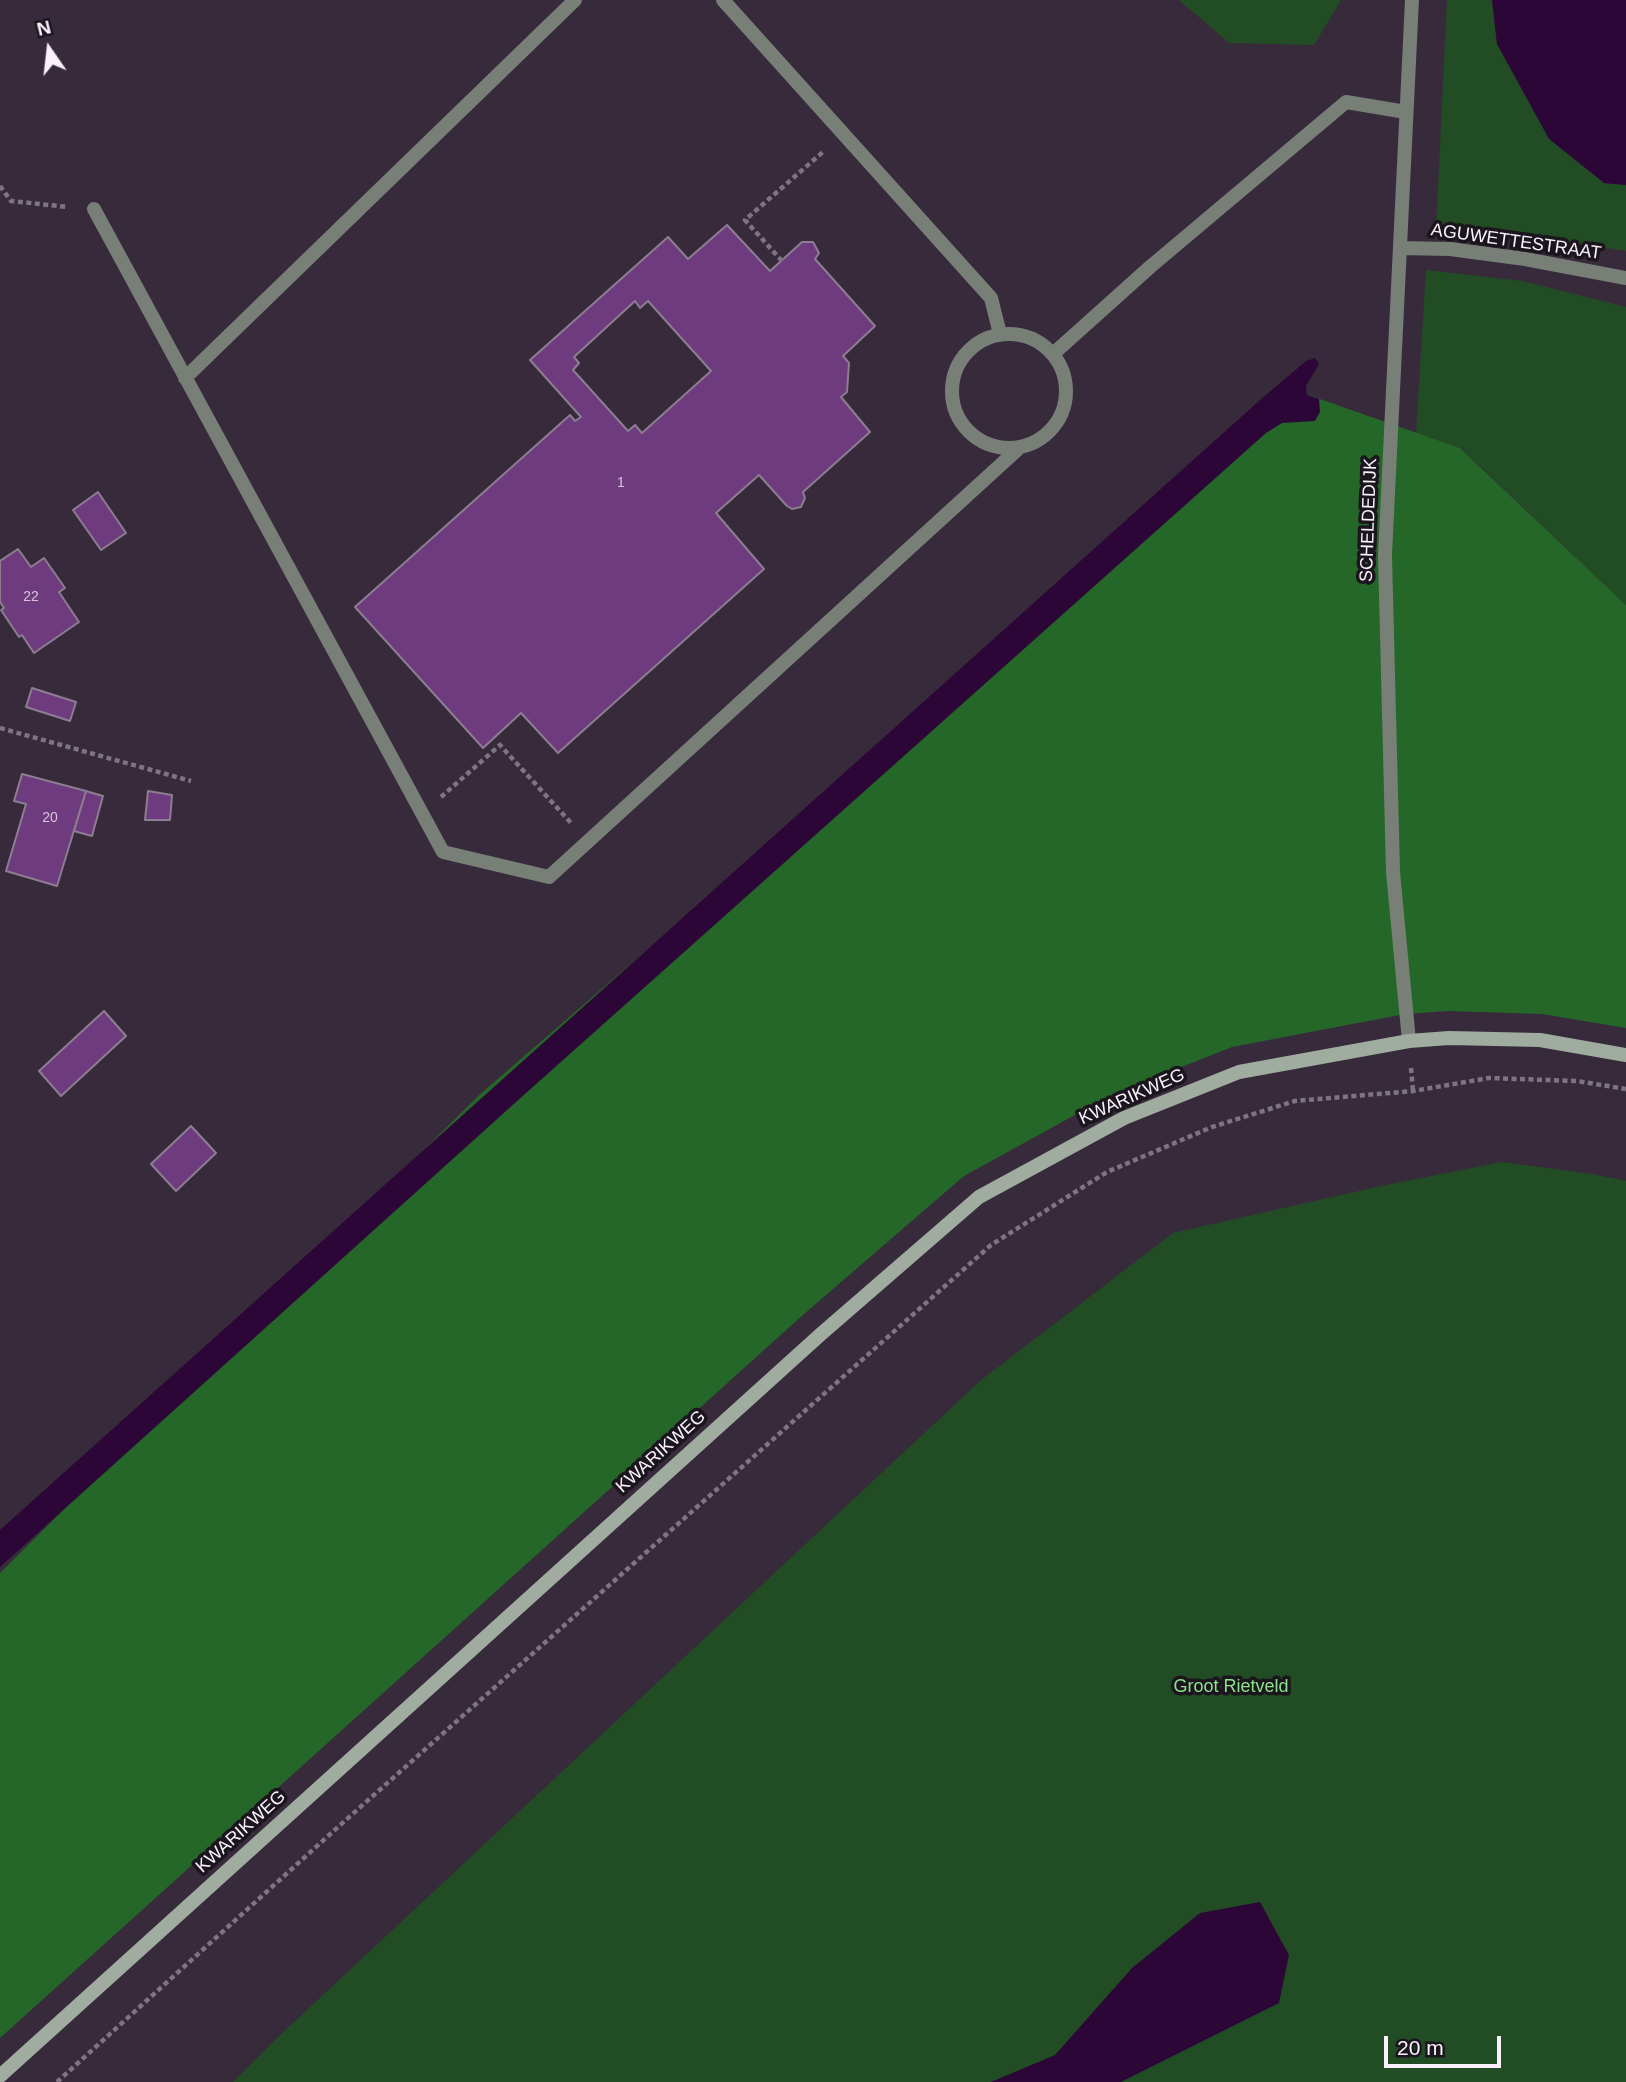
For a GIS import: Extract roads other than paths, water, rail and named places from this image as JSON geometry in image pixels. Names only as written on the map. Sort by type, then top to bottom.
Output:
[{"type":"street","points":[[185,378],[575,0]]},
{"type":"street","points":[[723,0],[991,298],[1000,334]]},
{"type":"street","name":"SCHELDEDIJK","points":[[1409,1041],[1394,872],[1385,555],[1412,0]]},
{"type":"street","points":[[1053,354],[1150,267],[1346,102],[1406,112]]},
{"type":"street","points":[[94,209],[443,852],[549,877],[1018,449]]},
{"type":"street","name":"AGUWETTESTRAAT","points":[[1400,248],[1450,249],[1525,259],[1626,278]]},
{"type":"street","points":[[1000,334],[1020,335],[1038,341],[1053,354],[1063,369],[1067,386],[1066,403],[1060,419],[1049,433],[1035,443],[1018,449],[998,448],[979,441],[964,428],[954,410],[951,391],[955,371],[965,354],[981,341],[1000,334]]},
{"type":"street","name":"KWARIKWEG","points":[[0,2076],[821,1334],[979,1198],[1124,1118],[1239,1072],[1409,1041],[1449,1038],[1540,1040],[1626,1055]]},
{"type":"park label","name":"Groot Rietveld","points":[[1231,1687]]}]
